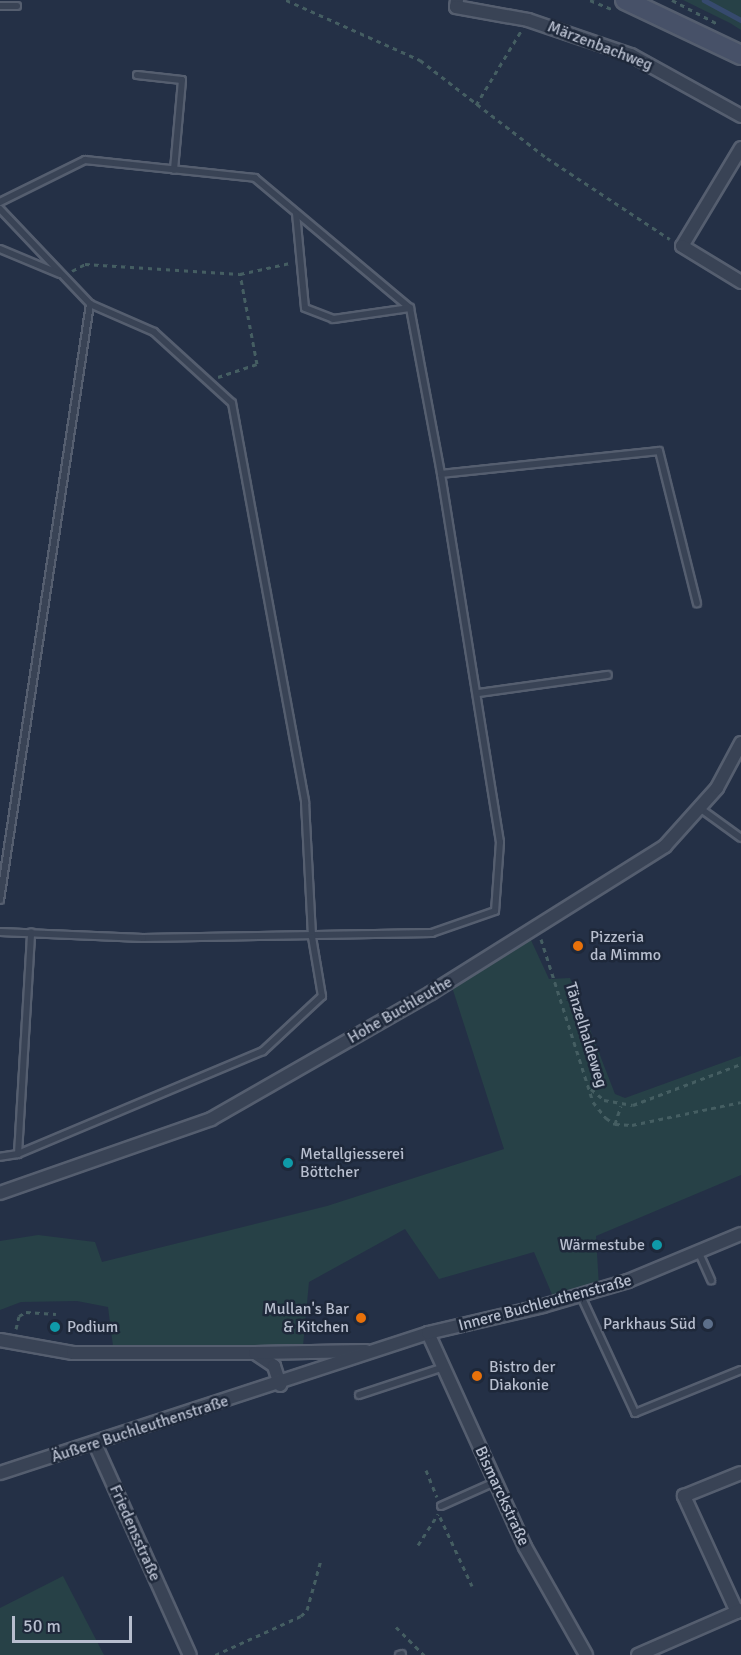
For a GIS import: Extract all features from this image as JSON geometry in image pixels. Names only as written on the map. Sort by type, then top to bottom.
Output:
[{"type":"street","name":"Märzenbachweg","points":[[457,0],[456,7],[528,20],[631,55],[741,116]]},
{"type":"street","points":[[625,0],[741,55]]},
{"type":"street","points":[[741,148],[682,246],[741,282]]},
{"type":"street","name":"Hohe Buchleuthe","points":[[0,1193],[211,1119],[537,928],[665,846],[701,809],[736,765],[741,743]]},
{"type":"street","name":"Innere Buchleuthenstraße","points":[[280,1385],[428,1334],[581,1296],[699,1253],[741,1234]]},
{"type":"street","name":"Bismarckstraße","points":[[428,1334],[441,1368],[525,1547],[586,1655]]},
{"type":"street","name":"Innere Buchleuthenstraße","points":[[0,1340],[73,1353],[380,1351]]},
{"type":"street","points":[[255,1353],[274,1366],[280,1385]]},
{"type":"street","name":"Äußere Buchleuthenstraße","points":[[0,1473],[280,1385]]},
{"type":"street","name":"Friedensstraße","points":[[95,1444],[190,1655]]},
{"type":"street","points":[[638,1655],[739,1611],[684,1496],[741,1473]]},
{"type":"lane","points":[[0,6],[17,6]]},
{"type":"lane","points":[[137,75],[182,80],[174,170]]},
{"type":"lane","points":[[0,202],[85,160],[255,178],[410,308],[478,693],[500,842],[495,911],[432,933],[312,937],[143,938],[0,932]]},
{"type":"lane","points":[[0,209],[90,304],[154,333],[232,403],[305,802],[312,937],[322,996],[263,1051],[18,1154],[0,1157]]},
{"type":"lane","points":[[296,213],[305,308],[333,319],[410,308]]},
{"type":"lane","points":[[0,249],[64,275]]},
{"type":"lane","points":[[0,900],[90,304]]},
{"type":"lane","points":[[441,474],[659,451],[697,603]]},
{"type":"lane","points":[[478,693],[608,675]]},
{"type":"lane","points":[[701,809],[741,838]]},
{"type":"lane","points":[[18,1154],[31,932]]},
{"type":"lane","points":[[699,1253],[711,1280]]},
{"type":"lane","points":[[581,1296],[635,1413],[741,1370]]},
{"type":"lane","points":[[359,1395],[441,1368]]},
{"type":"lane","points":[[441,1506],[496,1482]]},
{"type":"path","points":[[286,0],[403,50],[547,158],[682,246]]},
{"type":"path","points":[[672,0],[728,29]]},
{"type":"path","points":[[476,105],[528,20]]},
{"type":"path","points":[[64,275],[85,264],[240,274],[301,260]]},
{"type":"path","points":[[208,381],[257,364],[240,274]]},
{"type":"path","name":"Tänzelhaldeweg","points":[[537,928],[593,1102],[615,1124]]},
{"type":"path","points":[[590,1088],[604,1100],[621,1106],[633,1105],[741,1064]]},
{"type":"path","points":[[621,1106],[615,1124],[632,1125],[741,1102]]},
{"type":"path","points":[[14,1343],[19,1316],[26,1312],[56,1314]]},
{"type":"path","points":[[438,1515],[445,1522],[472,1586]]},
{"type":"path","points":[[215,1655],[301,1616],[307,1610],[321,1560]]},
{"type":"path","points":[[396,1627],[424,1655]]},
{"type":"green space","points":[[683,0],[741,0],[741,30],[730,23]]},
{"type":"green space","points":[[530,938],[549,979],[570,978],[615,1094],[625,1098],[741,1056],[741,1175],[596,1236],[599,1287],[554,1299],[534,1252],[439,1279],[405,1229],[309,1282],[303,1346],[113,1346],[108,1307],[77,1301],[21,1302],[0,1310],[0,1241],[38,1235],[95,1242],[102,1262],[327,1206],[504,1149],[452,987]]},
{"type":"green space","points":[[63,1576],[104,1655],[0,1655],[0,1608]]},
{"type":"waterway","points":[[704,0],[741,20]]},
{"type":"place","name":"Pizzeria da Mimmo","points":[[578,946]]},
{"type":"place","name":"Metallgiesserei Böttcher","points":[[288,1163]]},
{"type":"place","name":"Wärmestube","points":[[657,1245]]},
{"type":"place","name":"Mullan's Bar & Kitchen","points":[[361,1318]]},
{"type":"place","name":"Parkhaus Süd","points":[[708,1324]]},
{"type":"place","name":"Podium","points":[[55,1327]]},
{"type":"place","name":"Bistro der Diakonie","points":[[477,1376]]}]
